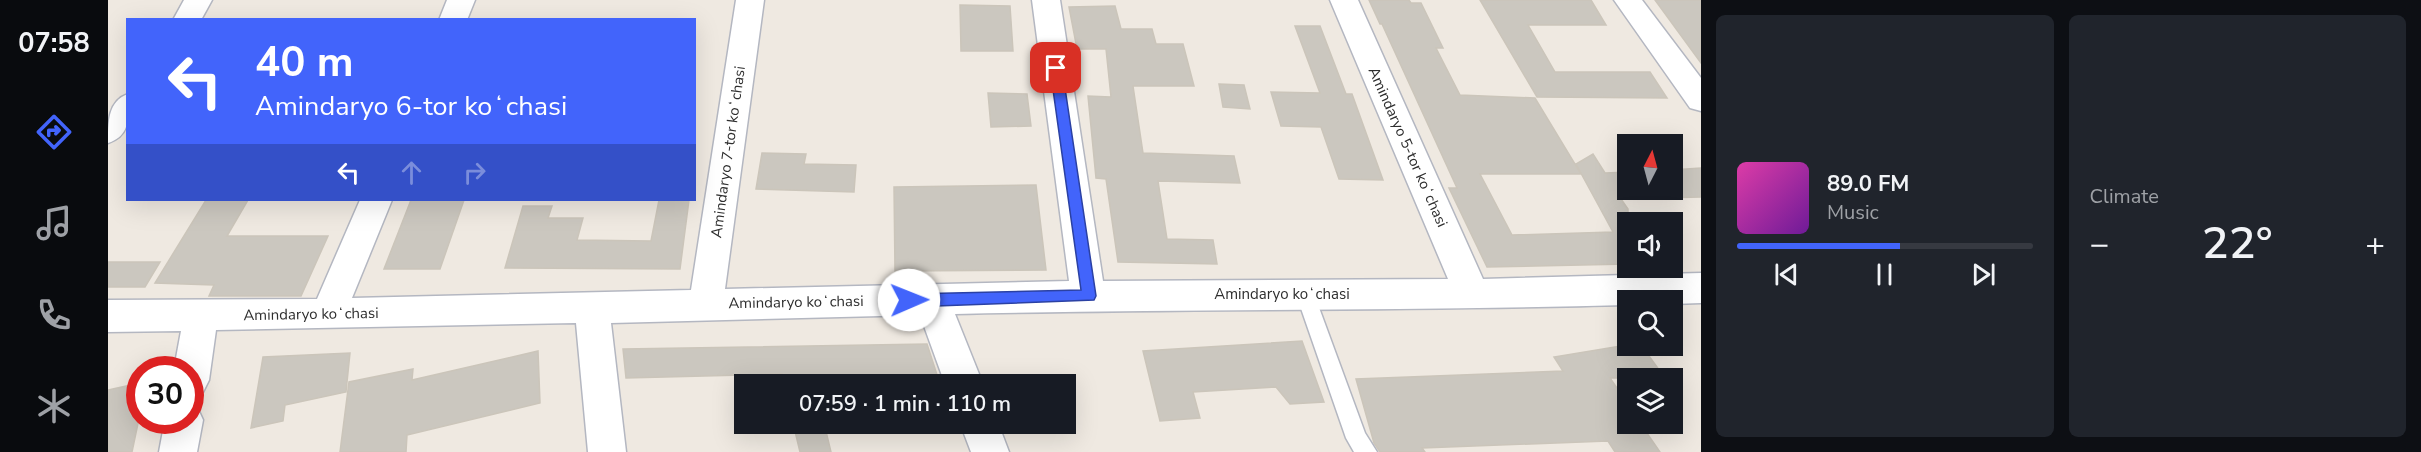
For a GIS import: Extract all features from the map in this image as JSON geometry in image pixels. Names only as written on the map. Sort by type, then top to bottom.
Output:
[{"type":"street","points":[[188,18],[198,0]]},
{"type":"street","points":[[454,18],[461,0]]},
{"type":"street","name":"Amindaryo 7-tor koʻchasi","points":[[706,304],[750,0]]},
{"type":"street","points":[[1046,0],[1089,296]]},
{"type":"street","name":"Amindaryo 5-tor koʻchasi","points":[[1344,0],[1472,294]]},
{"type":"street","points":[[1628,0],[1701,100]]},
{"type":"street","points":[[108,131],[126,108]]},
{"type":"street","points":[[328,314],[376,201]]},
{"type":"street","name":"Amindaryo koʻchasi","points":[[108,316],[328,314],[1089,296],[1472,294],[1701,288]]},
{"type":"street","points":[[932,300],[960,374]]},
{"type":"street","points":[[592,308],[607,452]]},
{"type":"street","points":[[194,356],[201,315]]},
{"type":"street","points":[[178,452],[181,434]]},
{"type":"street","points":[[983,434],[990,452]]},
{"type":"lane","points":[[1305,294],[1358,438],[1366,452]]},
{"type":"building","points":[[1369,0],[1409,0],[1411,3],[1421,3],[1443,48],[1436,48],[1460,95],[1535,98],[1581,174],[1480,174],[1512,235],[1613,232],[1576,164],[1593,154],[1605,173],[1617,172],[1617,200],[1622,200],[1628,212],[1617,212],[1617,264],[1487,267],[1449,188],[1457,188],[1382,24]]},
{"type":"building","points":[[1480,0],[1591,0],[1606,25],[1528,25],[1555,72],[1650,72],[1667,98],[1537,97]]},
{"type":"building","points":[[1655,0],[1701,0],[1701,63]]},
{"type":"building","points":[[960,5],[1010,6],[1013,51],[961,51]]},
{"type":"building","points":[[1115,6],[1121,29],[1152,29],[1156,44],[1183,44],[1194,86],[1133,86],[1143,153],[1234,156],[1240,183],[1158,181],[1167,239],[1213,240],[1217,264],[1118,262],[1106,179],[1096,178],[1088,96],[1111,97],[1106,49],[1077,49],[1069,7]]},
{"type":"building","points":[[1295,26],[1320,26],[1346,94],[1352,94],[1383,180],[1339,179],[1321,127],[1281,126],[1271,92],[1320,93]]},
{"type":"building","points":[[1219,84],[1244,85],[1250,109],[1223,107]]},
{"type":"building","points":[[988,93],[1027,94],[1031,126],[991,127]]},
{"type":"building","points":[[762,153],[806,154],[804,164],[856,165],[854,192],[756,189]]},
{"type":"building","points":[[1701,168],[1701,197],[1683,197],[1683,169]]},
{"type":"building","points":[[1036,185],[1046,270],[895,271],[894,187]]},
{"type":"building","points":[[205,201],[247,201],[227,236],[328,236],[301,296],[209,296],[214,285],[155,283]]},
{"type":"building","points":[[411,201],[464,201],[440,269],[384,269]]},
{"type":"building","points":[[659,201],[689,201],[680,269],[505,268],[523,206],[552,206],[548,218],[583,218],[577,240],[651,241]]},
{"type":"building","points":[[108,262],[160,262],[145,287],[108,287]]},
{"type":"building","points":[[1302,341],[1324,402],[1290,404],[1276,387],[1193,392],[1200,418],[1160,421],[1143,351]]},
{"type":"building","points":[[927,344],[937,374],[734,374],[626,378],[623,349]]},
{"type":"building","points":[[1617,347],[1617,356],[1649,356],[1658,368],[1617,368],[1617,378],[1610,378],[1617,388],[1617,434],[1648,434],[1660,452],[1615,452],[1608,441],[1422,448],[1425,452],[1380,452],[1374,443],[1356,379],[1563,371],[1554,357]]},
{"type":"building","points":[[538,351],[540,403],[407,435],[406,452],[340,452],[349,382],[413,369],[412,380]]},
{"type":"building","points":[[350,353],[346,392],[285,405],[283,421],[251,428],[263,357]]},
{"type":"building","points":[[126,386],[126,434],[136,434],[132,452],[108,452],[108,390]]},
{"type":"building","points":[[796,434],[827,434],[831,452],[800,452]]},
{"type":"route","points":[[909,300],[1089,296],[1056,68]]}]
